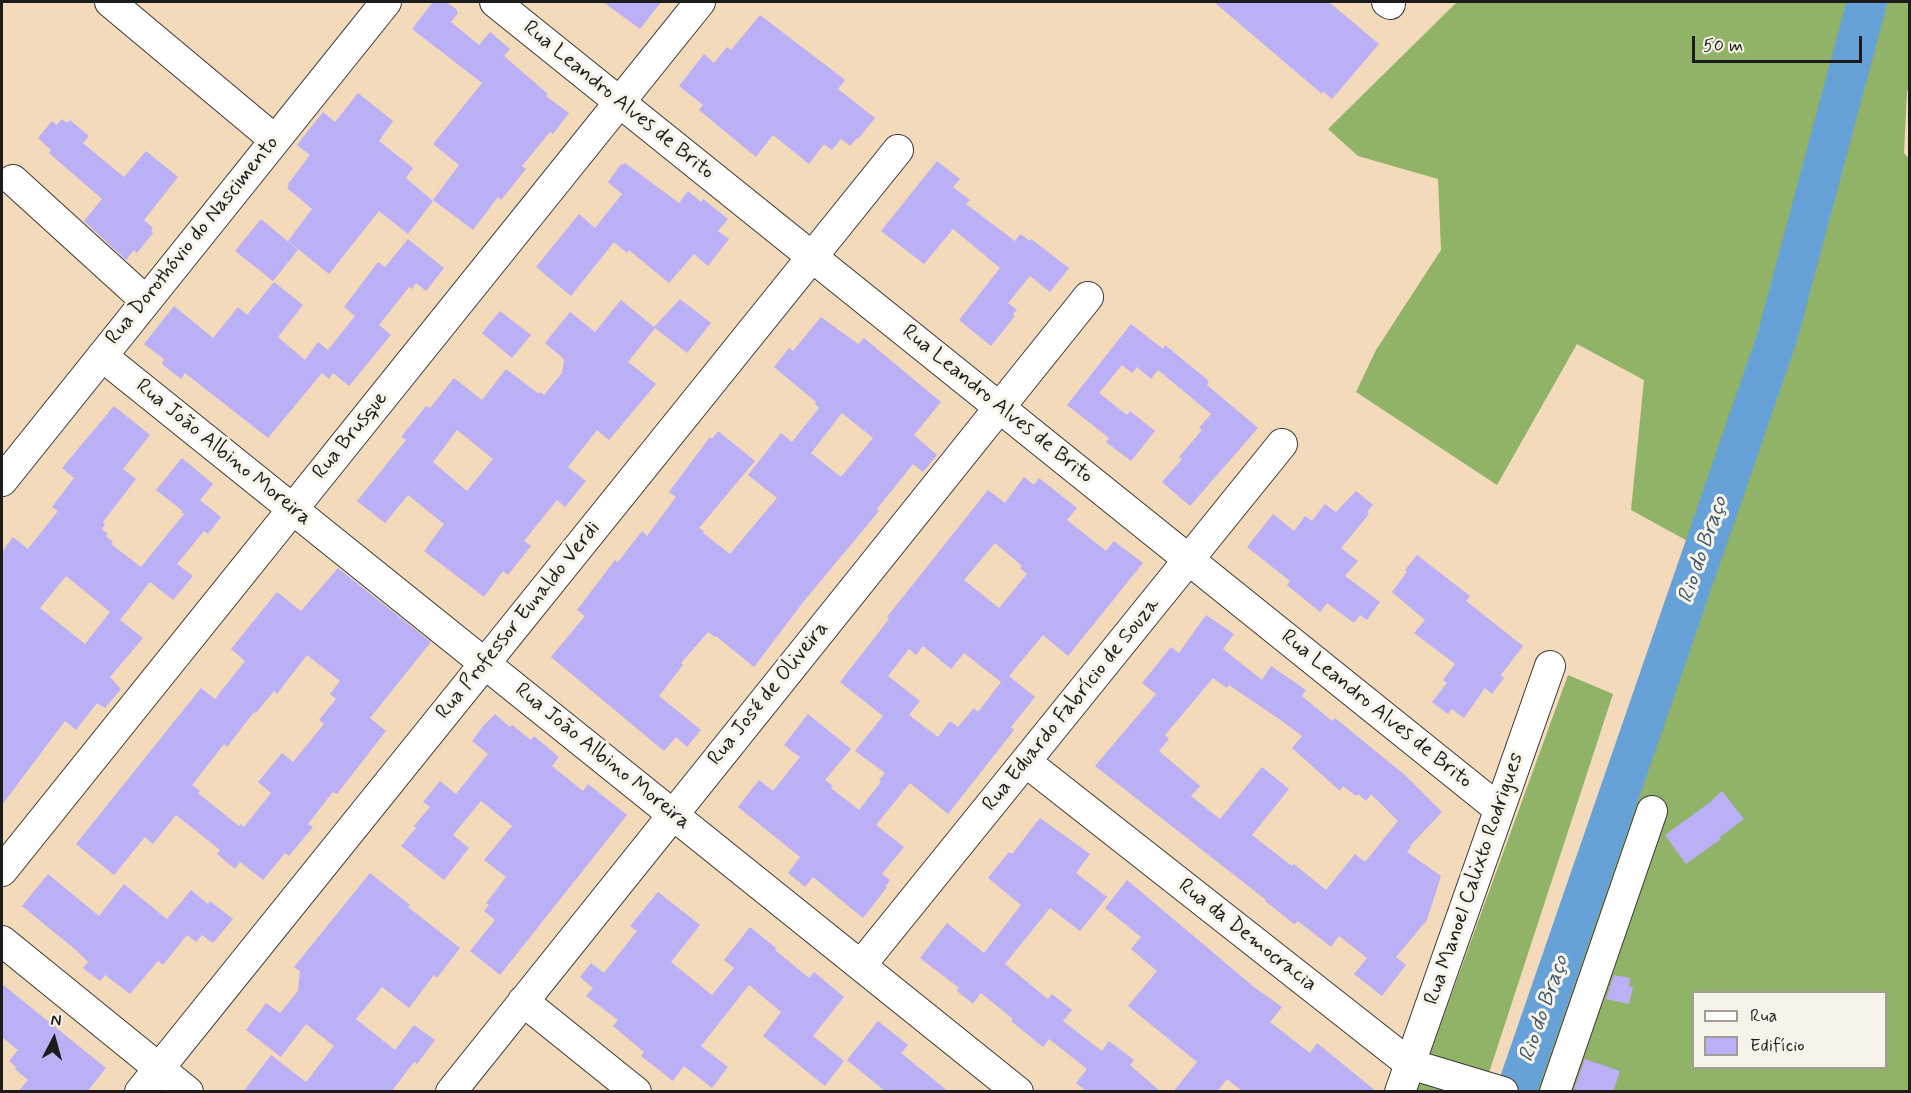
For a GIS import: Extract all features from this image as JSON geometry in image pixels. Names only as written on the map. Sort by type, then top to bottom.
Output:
[{"type":"street","points":[[110,2],[275,140]]},
{"type":"street","name":"Rua Dorothóvio do Nascimento","points":[[2,481],[386,2]]},
{"type":"street","name":"Rua Leandro Alves de Brito","points":[[495,2],[1499,809]]},
{"type":"street","name":"Rua Brusque","points":[[2,872],[700,2]]},
{"type":"street","name":"Rua Professor Eunaldo Verdi","points":[[140,1092],[898,150]]},
{"type":"street","points":[[12,180],[146,301]]},
{"type":"street","name":"Rua José de Oliveira","points":[[451,1092],[1088,297]]},
{"type":"street","name":"Rua João Albino Moreira","points":[[102,356],[1018,1092]]},
{"type":"street","name":"Rua Eduardo Fabrício de Souza","points":[[861,966],[1282,444]]},
{"type":"street","name":"Rua Manoel Calixto Rodrigues","points":[[1400,1092],[1550,666]]},
{"type":"street","name":"Rua da Democracia","points":[[1026,762],[1410,1064],[1492,1089]]},
{"type":"street","points":[[1556,1092],[1652,811]]},
{"type":"street","points":[[2,941],[188,1092]]},
{"type":"street","points":[[524,1001],[636,1092]]},
{"type":"green space","points":[[1457,2],[1909,2],[1910,85],[1907,92],[1904,153],[1910,160],[1909,1091],[1504,1091],[1622,744],[1695,545],[1631,510],[1644,380],[1577,344],[1497,485],[1356,392],[1376,350],[1441,250],[1438,179],[1358,156],[1328,129]]},
{"type":"green space","points":[[1568,675],[1613,694],[1483,1091],[1416,1092]]},
{"type":"building","points":[[433,2],[446,2],[456,9],[458,13],[451,22],[479,45],[490,32],[510,49],[504,56],[548,94],[546,96],[569,113],[553,134],[550,132],[522,166],[526,169],[501,200],[498,197],[473,230],[433,200],[459,165],[433,144],[482,83],[412,29]]},
{"type":"building","points":[[603,2],[661,2],[640,29]]},
{"type":"building","points":[[1214,2],[1329,2],[1379,44],[1332,99],[1323,91],[1322,94]]},
{"type":"building","points":[[760,15],[845,80],[838,89],[875,118],[850,146],[841,139],[832,150],[824,144],[809,164],[773,135],[756,157],[699,110],[703,105],[679,86],[704,54],[714,63],[727,47],[731,50]]},
{"type":"building","points":[[358,93],[393,121],[379,141],[413,168],[406,178],[433,201],[408,234],[379,211],[329,274],[288,241],[312,209],[287,188],[310,155],[297,145],[323,112],[335,122]]},
{"type":"building","points":[[62,119],[67,123],[70,120],[89,136],[83,143],[124,177],[146,151],[178,177],[144,220],[153,228],[151,231],[153,233],[137,253],[134,250],[126,260],[84,221],[102,199],[49,153],[51,150],[38,138],[52,121],[57,125]]},
{"type":"building","points":[[937,161],[960,179],[953,187],[970,200],[966,204],[1015,241],[1020,234],[1030,241],[1031,239],[1069,268],[1050,292],[1030,276],[1008,303],[1017,310],[1013,314],[1015,316],[991,346],[959,320],[1000,268],[953,229],[924,264],[881,231]]},
{"type":"building","points":[[625,163],[679,203],[688,191],[701,202],[703,199],[728,219],[718,231],[729,239],[708,266],[694,254],[669,283],[629,250],[627,253],[614,242],[571,296],[536,267],[579,214],[595,228],[622,194],[608,182],[621,164]]},
{"type":"building","points":[[261,219],[298,250],[273,281],[235,251]]},
{"type":"building","points":[[408,239],[444,268],[426,291],[416,283],[412,289],[409,287],[379,325],[391,335],[349,386],[333,373],[329,379],[322,373],[268,438],[185,373],[181,379],[162,364],[164,359],[144,344],[174,306],[213,338],[238,307],[247,315],[274,282],[303,305],[278,337],[305,360],[318,342],[328,350],[355,316],[344,307],[378,262],[385,267]]},
{"type":"building","points":[[680,299],[711,323],[687,353],[655,328],[628,362],[656,384],[609,440],[597,430],[568,467],[586,481],[565,507],[557,500],[524,541],[531,546],[508,575],[503,571],[484,597],[424,551],[444,524],[408,495],[385,523],[357,501],[406,440],[401,437],[426,406],[430,408],[454,378],[482,400],[506,369],[539,394],[540,392],[544,395],[562,373],[564,359],[545,343],[570,312],[595,332],[621,300],[654,327]],"holes":[[[457,430],[493,459],[467,491],[433,462]]]},
{"type":"building","points":[[500,311],[531,335],[512,358],[482,333]]},
{"type":"building","points":[[821,317],[858,344],[864,338],[941,402],[914,435],[937,455],[923,472],[913,464],[877,509],[879,511],[804,601],[754,667],[708,632],[681,663],[683,665],[659,696],[701,730],[687,747],[676,737],[664,751],[551,657],[585,616],[577,610],[615,560],[618,562],[642,531],[647,536],[676,497],[669,492],[710,437],[712,439],[718,431],[755,461],[699,528],[704,531],[703,533],[730,554],[777,498],[748,475],[781,433],[792,442],[819,408],[816,402],[774,367],[789,348],[793,351]],"holes":[[[842,413],[873,438],[841,477],[811,453]]]},
{"type":"building","points":[[1131,324],[1163,349],[1165,345],[1209,381],[1207,385],[1258,428],[1190,506],[1162,482],[1182,459],[1179,457],[1202,430],[1199,428],[1211,414],[1158,370],[1151,379],[1137,367],[1132,373],[1122,365],[1099,393],[1127,415],[1130,411],[1155,431],[1131,461],[1106,442],[1109,438],[1067,405]]},
{"type":"building","points":[[114,406],[150,435],[123,469],[136,479],[103,522],[105,524],[102,529],[113,542],[111,544],[141,567],[184,514],[156,490],[182,458],[213,484],[200,500],[221,517],[208,534],[204,531],[177,564],[193,576],[173,600],[150,582],[120,620],[143,638],[110,677],[121,689],[105,708],[97,703],[76,730],[65,721],[2,805],[2,552],[13,537],[28,549],[58,511],[52,507],[74,478],[62,468]],"holes":[[[66,576],[116,616],[110,612],[85,644],[40,608]]]},
{"type":"building","points":[[1024,477],[1034,485],[1039,478],[1077,508],[1067,520],[1106,551],[1114,541],[1143,563],[1068,656],[1043,635],[1009,676],[1035,697],[1011,727],[1014,730],[948,814],[910,783],[876,825],[904,847],[882,874],[890,880],[887,887],[863,918],[813,877],[805,887],[788,873],[800,857],[738,807],[759,780],[773,791],[800,757],[784,745],[808,714],[851,749],[825,780],[833,786],[831,788],[859,810],[881,782],[879,780],[885,773],[855,751],[883,716],[840,682],[889,619],[887,617],[988,490],[1005,503]],"holes":[[[995,543],[1022,566],[1020,568],[1027,574],[999,608],[964,580]],[[923,646],[951,669],[964,653],[1001,682],[978,712],[974,708],[958,727],[950,721],[938,737],[909,715],[920,701],[888,676],[909,649],[916,655]]]},
{"type":"building","points":[[1356,491],[1373,505],[1367,512],[1369,514],[1341,548],[1358,561],[1345,576],[1380,602],[1367,620],[1360,615],[1354,623],[1327,603],[1320,612],[1287,585],[1290,581],[1247,547],[1273,514],[1294,531],[1305,516],[1312,521],[1325,504],[1336,512]]},
{"type":"building","points":[[1417,555],[1470,596],[1466,601],[1523,646],[1501,675],[1504,678],[1492,694],[1485,688],[1464,718],[1452,709],[1448,714],[1432,702],[1447,683],[1443,680],[1455,664],[1414,633],[1425,620],[1392,592]]},
{"type":"building","points":[[338,568],[431,642],[370,718],[386,731],[337,794],[333,792],[308,824],[313,827],[289,856],[285,853],[263,880],[240,862],[235,869],[217,854],[220,850],[176,815],[153,844],[145,837],[114,875],[76,844],[201,688],[215,699],[245,661],[231,649],[277,592],[301,611]],"holes":[[[307,655],[340,681],[330,694],[336,699],[319,720],[324,724],[293,762],[282,753],[258,782],[271,793],[244,827],[241,824],[239,826],[198,793],[200,791],[192,785],[224,744],[227,747],[254,712],[256,713],[274,691],[277,694]]]},
{"type":"building","points":[[1206,615],[1234,634],[1223,649],[1262,680],[1271,666],[1306,690],[1302,696],[1332,721],[1335,718],[1406,776],[1442,812],[1407,852],[1441,876],[1427,920],[1396,957],[1406,965],[1382,996],[1354,974],[1367,958],[1339,936],[1331,947],[1298,921],[1294,924],[1095,766],[1156,694],[1142,683],[1171,647],[1179,653]],"holes":[[[1213,678],[1227,688],[1229,685],[1302,736],[1292,748],[1340,791],[1343,786],[1366,801],[1371,794],[1398,821],[1365,862],[1355,854],[1326,890],[1252,835],[1289,789],[1262,767],[1220,819],[1191,796],[1200,786],[1159,751],[1169,739],[1165,735]]]},
{"type":"building","points":[[495,714],[531,740],[534,736],[559,757],[552,766],[583,791],[588,784],[627,815],[500,975],[470,951],[495,920],[484,911],[489,905],[486,903],[506,877],[484,860],[512,826],[481,801],[453,835],[469,848],[444,880],[401,846],[430,807],[423,802],[440,781],[456,794],[488,754],[472,741]]},
{"type":"building","points":[[1722,791],[1744,819],[1686,864],[1665,835]]},
{"type":"building","points":[[1040,818],[1090,854],[1076,873],[1107,897],[1080,931],[1050,908],[1005,964],[1048,999],[1052,994],[1072,1010],[1063,1021],[1102,1051],[1109,1041],[1134,1060],[1130,1065],[1161,1092],[1087,1092],[1076,1083],[1087,1069],[1049,1039],[1043,1047],[981,993],[973,1004],[957,991],[959,988],[920,958],[947,923],[984,953],[1021,905],[988,878],[1009,852],[1012,854]]},
{"type":"building","points":[[370,873],[460,948],[437,978],[434,975],[409,1008],[382,987],[356,1019],[395,1050],[414,1025],[435,1040],[417,1064],[414,1062],[391,1092],[243,1092],[271,1055],[306,1082],[334,1046],[306,1024],[281,1057],[246,1030],[266,1003],[280,1013],[298,991],[300,971],[294,967]]},
{"type":"building","points":[[48,874],[99,916],[124,884],[167,919],[191,890],[208,904],[210,901],[233,919],[213,943],[202,935],[196,942],[187,935],[163,965],[158,961],[130,994],[105,975],[100,981],[83,968],[88,962],[22,906]]},
{"type":"building","points":[[1127,880],[1254,987],[1282,1007],[1270,1022],[1310,1053],[1317,1043],[1377,1092],[1243,1092],[1227,1079],[1217,1092],[1173,1092],[1197,1062],[1128,1006],[1157,971],[1131,949],[1141,937],[1105,908]]},
{"type":"building","points":[[658,892],[700,925],[671,962],[712,995],[734,968],[724,960],[750,927],[809,978],[814,972],[844,997],[813,1036],[844,1061],[825,1086],[763,1036],[781,1012],[749,985],[701,1046],[728,1067],[712,1088],[684,1066],[673,1081],[641,1056],[644,1052],[613,1026],[618,1020],[586,996],[593,988],[580,977],[591,963],[604,973],[637,931],[630,926]]},
{"type":"building","points":[[1614,975],[1630,978],[1629,986],[1633,987],[1629,1004],[1606,999]]},
{"type":"building","points":[[2,984],[106,1068],[87,1092],[18,1092],[28,1080],[9,1061],[18,1050],[2,1037]]},
{"type":"building","points":[[878,1021],[908,1045],[901,1053],[949,1092],[886,1092],[847,1060]]},
{"type":"building","points":[[1585,1059],[1620,1071],[1613,1092],[1585,1092],[1574,1089]]},
{"type":"waterway","name":"Rio do Braço","points":[[1516,1092],[1777,338],[1867,2]]}]
